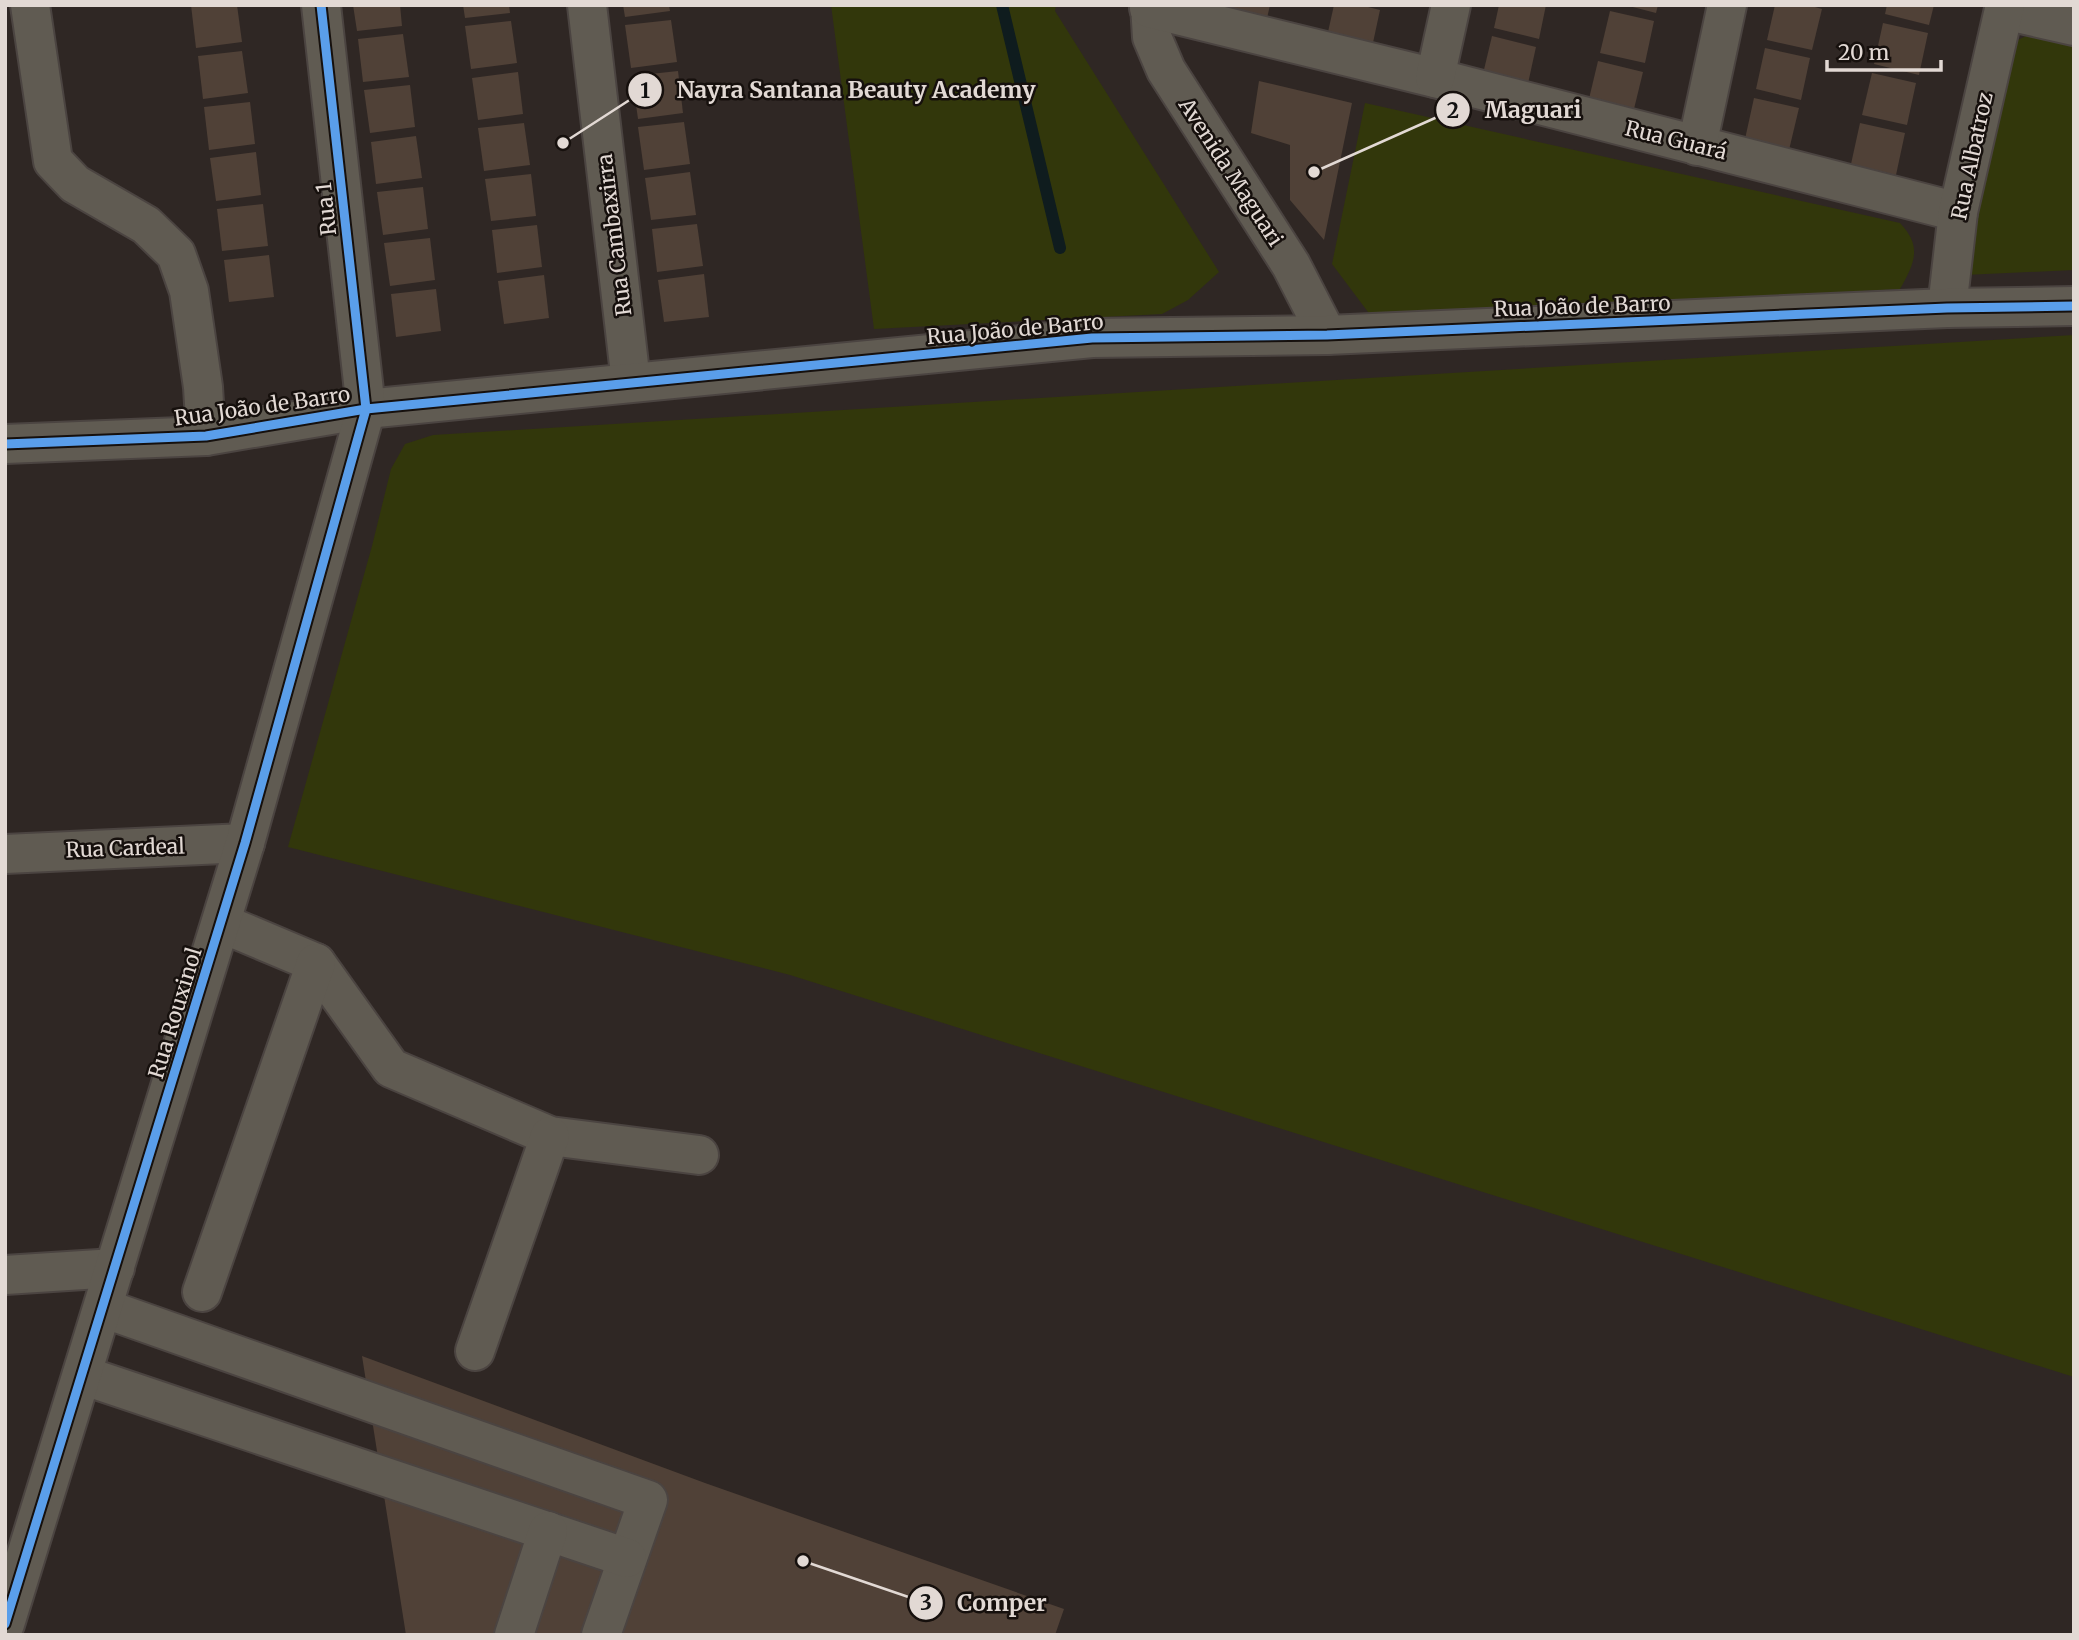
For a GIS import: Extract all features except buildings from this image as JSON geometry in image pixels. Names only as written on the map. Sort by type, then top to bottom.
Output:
[{"type":"street","points":[[30,5],[53,161],[75,184],[146,225],[176,254],[189,290],[203,387],[206,436]]},
{"type":"street","name":"Rua 1","points":[[321,5],[366,409]]},
{"type":"street","name":"Rua Cambaxirra","points":[[587,5],[631,382]]},
{"type":"street","points":[[1435,78],[1451,5]]},
{"type":"street","points":[[1697,146],[1727,5]]},
{"type":"street","name":"Rua Guará","points":[[1149,7],[1958,212]]},
{"type":"street","name":"Avenida Maguari","points":[[1149,7],[1152,37],[1166,70],[1291,265],[1327,335]]},
{"type":"street","points":[[2004,8],[2074,26]]},
{"type":"street","name":"Rua Albatroz","points":[[1947,308],[1958,212],[2004,8]]},
{"type":"street","name":"Rua João de Barro","points":[[5,444],[206,436],[366,409],[1092,338],[1327,335],[1947,308],[2074,306]]},
{"type":"street","name":"Rua Rouxinol","points":[[5,1625],[245,843],[366,409]]},
{"type":"street","name":"Rua Cardeal","points":[[5,853],[245,843]]},
{"type":"street","points":[[221,923],[316,963],[391,1068],[550,1136],[699,1155]]},
{"type":"street","points":[[202,1292],[316,963]]},
{"type":"street","points":[[475,1351],[550,1136]]},
{"type":"street","points":[[5,1275],[115,1268]]},
{"type":"street","points":[[103,1308],[648,1500],[601,1635]]},
{"type":"street","points":[[82,1375],[627,1558]]},
{"type":"street","points":[[514,1635],[548,1531]]},
{"type":"green space","points":[[831,5],[1056,5],[1055,11],[1219,272],[1188,300],[1162,314],[874,329]]},
{"type":"green space","points":[[2037,31],[2074,39],[2074,270],[1964,275],[2011,43]]},
{"type":"green space","points":[[1365,103],[1900,223],[1912,240],[1914,256],[1900,289],[1371,316],[1332,264]]},
{"type":"green space","points":[[2074,335],[2074,1377],[790,975],[288,847],[391,469],[405,444],[433,435]]},
{"type":"waterway","points":[[1002,5],[1060,248]]},
{"type":"cycle path","points":[[5,1624],[245,843],[366,409],[321,5]]},
{"type":"cycle path","points":[[5,444],[206,436],[366,409],[1092,338],[1327,335],[1947,308],[2074,306]]},
{"type":"place","name":"Nayra Santana Beauty Academy","points":[[563,143]]},
{"type":"place","name":"Maguari","points":[[1314,172]]},
{"type":"place","name":"Comper","points":[[803,1561]]}]
